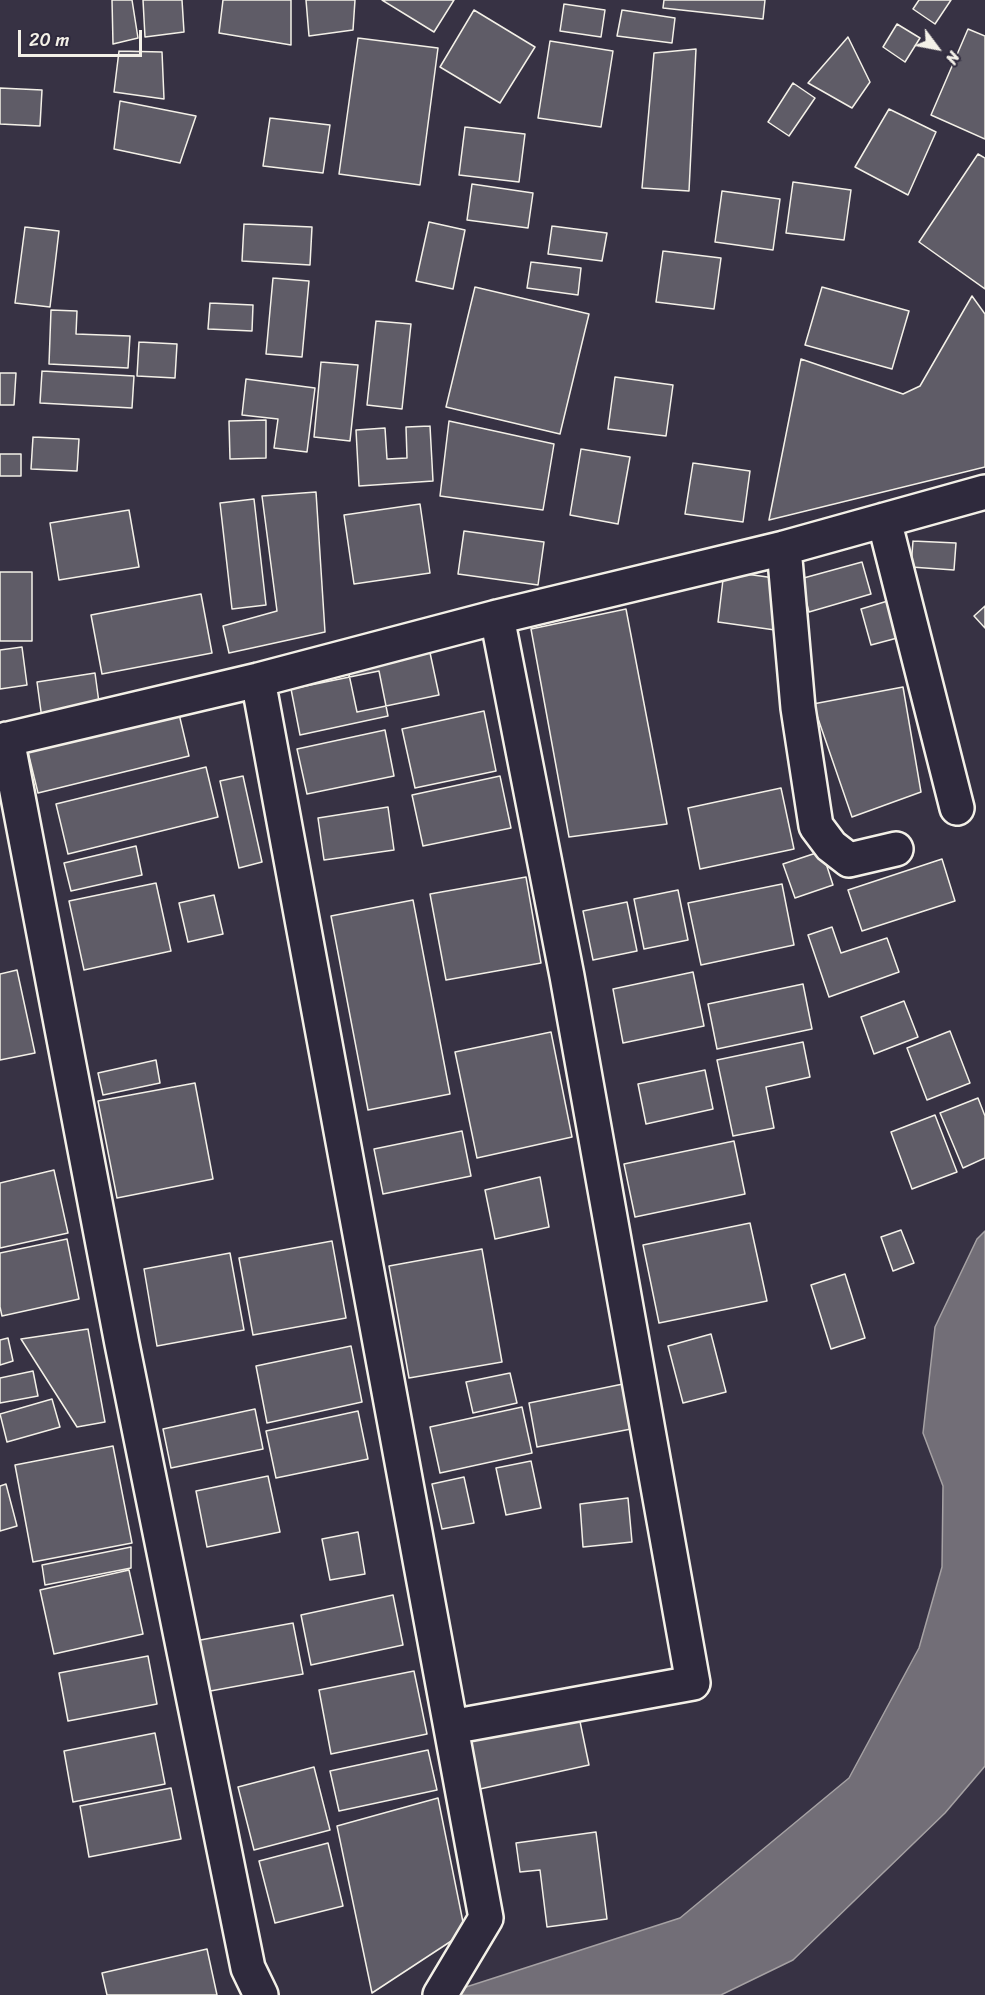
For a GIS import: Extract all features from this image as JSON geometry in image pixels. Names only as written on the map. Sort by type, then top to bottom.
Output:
[{"type":"street","points":[[261,1995],[248,1968],[131,1390],[4,740],[258,680],[497,618],[784,548],[985,492]]},
{"type":"street","points":[[884,520],[957,808]]},
{"type":"street","points":[[784,548],[798,708],[816,826],[831,846],[849,860],[896,849]]},
{"type":"street","points":[[451,1727],[693,1683],[567,976],[497,618]]},
{"type":"street","points":[[258,680],[486,1918],[440,1995]]},
{"type":"shaded area","points":[[985,1231],[985,1766],[945,1813],[793,1960],[721,1995],[458,1995],[463,1988],[680,1918],[849,1778],[919,1648],[942,1567],[943,1486],[923,1433],[935,1327],[977,1239]]},
{"type":"building","points":[[112,0],[132,0],[138,38],[113,44]]},
{"type":"building","points":[[143,0],[182,0],[184,32],[145,37]]},
{"type":"building","points":[[223,0],[291,0],[291,45],[219,33]]},
{"type":"building","points":[[306,0],[355,0],[353,30],[309,36]]},
{"type":"building","points":[[382,0],[454,0],[434,32]]},
{"type":"building","points":[[664,0],[765,0],[763,19],[663,8]]},
{"type":"building","points":[[919,0],[951,0],[935,24],[913,9]]},
{"type":"building","points":[[564,4],[605,10],[601,37],[560,31]]},
{"type":"building","points":[[474,10],[535,47],[500,103],[440,67]]},
{"type":"building","points":[[622,10],[675,18],[672,43],[617,36]]},
{"type":"building","points":[[897,24],[920,38],[905,62],[883,47]]},
{"type":"building","points":[[968,29],[985,36],[985,139],[931,115]]},
{"type":"building","points":[[848,37],[870,82],[852,108],[808,83]]},
{"type":"building","points":[[358,38],[438,48],[420,185],[339,174]]},
{"type":"building","points":[[550,41],[613,51],[601,127],[538,118]]},
{"type":"building","points":[[696,49],[689,191],[642,188],[654,53]]},
{"type":"building","points":[[119,51],[162,52],[164,99],[114,92]]},
{"type":"building","points":[[793,83],[815,98],[789,136],[768,122]]},
{"type":"building","points":[[0,88],[42,90],[40,126],[0,124]]},
{"type":"building","points":[[120,101],[196,116],[180,163],[114,149]]},
{"type":"building","points":[[889,109],[936,132],[908,195],[855,167]]},
{"type":"building","points":[[270,118],[330,125],[323,173],[263,166]]},
{"type":"building","points":[[465,127],[525,134],[519,182],[459,175]]},
{"type":"building","points":[[978,154],[985,158],[985,289],[919,242]]},
{"type":"building","points":[[793,182],[851,190],[844,240],[786,233]]},
{"type":"building","points":[[472,184],[533,193],[528,228],[467,220]]},
{"type":"building","points":[[722,191],[780,199],[773,250],[715,242]]},
{"type":"building","points":[[429,222],[465,230],[453,289],[416,281]]},
{"type":"building","points":[[244,224],[312,227],[310,265],[242,261]]},
{"type":"building","points":[[552,226],[607,233],[602,261],[548,254]]},
{"type":"building","points":[[25,227],[59,231],[50,307],[15,303]]},
{"type":"building","points":[[663,251],[721,258],[714,309],[656,302]]},
{"type":"building","points":[[531,262],[581,268],[578,295],[527,288]]},
{"type":"building","points":[[273,278],[309,281],[302,357],[266,354]]},
{"type":"building","points":[[475,287],[589,314],[560,434],[446,407]]},
{"type":"building","points":[[822,287],[909,311],[892,369],[805,345]]},
{"type":"building","points":[[972,296],[985,314],[985,467],[769,520],[801,359],[903,394],[920,386]]},
{"type":"building","points":[[210,303],[253,305],[252,331],[208,329]]},
{"type":"building","points":[[51,310],[77,311],[76,334],[130,336],[128,368],[49,364]]},
{"type":"building","points":[[376,321],[411,324],[402,409],[367,405]]},
{"type":"building","points":[[139,342],[177,344],[175,378],[137,376]]},
{"type":"building","points":[[321,362],[358,365],[350,441],[314,437]]},
{"type":"building","points":[[42,371],[134,376],[132,408],[40,403]]},
{"type":"building","points":[[0,373],[16,373],[14,405],[0,405]]},
{"type":"building","points":[[615,377],[673,385],[666,436],[608,429]]},
{"type":"building","points":[[246,379],[315,388],[307,452],[274,448],[278,419],[242,415]]},
{"type":"building","points":[[266,420],[266,458],[230,459],[229,421]]},
{"type":"building","points":[[449,421],[554,444],[543,510],[440,496]]},
{"type":"building","points":[[430,426],[433,481],[359,486],[356,430],[385,428],[387,459],[407,458],[406,427]]},
{"type":"building","points":[[33,437],[79,439],[77,471],[31,469]]},
{"type":"building","points":[[581,449],[630,457],[618,524],[570,515]]},
{"type":"building","points":[[0,454],[21,454],[21,476],[0,476]]},
{"type":"building","points":[[693,463],[750,471],[743,522],[685,514]]},
{"type":"building","points":[[316,492],[325,632],[229,653],[223,626],[277,611],[262,496]]},
{"type":"building","points":[[254,499],[266,605],[232,609],[220,503]]},
{"type":"building","points":[[420,504],[430,573],[354,584],[344,515]]},
{"type":"building","points":[[129,510],[139,567],[59,580],[50,523]]},
{"type":"building","points":[[464,531],[544,542],[538,585],[458,574]]},
{"type":"building","points":[[913,541],[956,543],[954,570],[911,567]]},
{"type":"building","points":[[862,562],[871,594],[809,612],[800,579]]},
{"type":"building","points":[[724,571],[782,579],[775,630],[718,622]]},
{"type":"building","points":[[0,572],[32,572],[32,641],[0,641]]},
{"type":"building","points":[[201,594],[212,653],[102,674],[91,615]]},
{"type":"building","points":[[891,600],[901,637],[871,645],[861,609]]},
{"type":"building","points":[[985,606],[985,628],[974,616]]},
{"type":"building","points":[[626,609],[667,824],[569,837],[531,629]]},
{"type":"building","points":[[22,647],[27,685],[0,689],[0,650]]},
{"type":"building","points":[[429,648],[439,695],[357,712],[347,665]]},
{"type":"building","points":[[379,671],[388,716],[300,735],[291,689]]},
{"type":"building","points":[[95,673],[100,710],[42,719],[37,682]]},
{"type":"building","points":[[903,687],[921,792],[852,817],[813,704]]},
{"type":"building","points":[[484,711],[496,771],[415,788],[402,729]]},
{"type":"building","points":[[179,714],[189,756],[38,793],[28,752]]},
{"type":"building","points":[[385,730],[394,776],[307,794],[297,749]]},
{"type":"building","points":[[206,767],[218,817],[68,854],[56,804]]},
{"type":"building","points":[[243,776],[262,862],[239,868],[220,781]]},
{"type":"building","points":[[500,776],[511,828],[423,846],[412,795]]},
{"type":"building","points":[[781,788],[794,849],[700,869],[688,808]]},
{"type":"building","points":[[388,807],[394,850],[324,860],[318,818]]},
{"type":"building","points":[[136,846],[142,875],[71,891],[64,863]]},
{"type":"building","points":[[822,851],[833,885],[795,898],[783,864]]},
{"type":"building","points":[[942,859],[955,901],[862,931],[848,890]]},
{"type":"building","points":[[526,877],[541,963],[446,980],[430,894]]},
{"type":"building","points":[[156,883],[171,951],[84,970],[69,901]]},
{"type":"building","points":[[782,884],[794,945],[701,965],[688,903]]},
{"type":"building","points":[[678,890],[688,940],[644,949],[634,899]]},
{"type":"building","points":[[214,895],[223,934],[188,942],[179,903]]},
{"type":"building","points":[[413,900],[450,1094],[368,1110],[331,916]]},
{"type":"building","points":[[627,902],[637,951],[593,960],[583,911]]},
{"type":"building","points":[[832,927],[841,953],[887,938],[899,972],[829,997],[808,935]]},
{"type":"building","points":[[17,970],[35,1053],[0,1060],[0,974]]},
{"type":"building","points":[[693,972],[704,1026],[623,1043],[613,989]]},
{"type":"building","points":[[803,984],[812,1029],[717,1049],[708,1004]]},
{"type":"building","points":[[904,1001],[918,1037],[874,1054],[861,1017]]},
{"type":"building","points":[[950,1031],[970,1083],[927,1100],[907,1048]]},
{"type":"building","points":[[551,1032],[572,1137],[477,1158],[455,1052]]},
{"type":"building","points":[[803,1042],[810,1077],[766,1087],[774,1128],[733,1136],[717,1060]]},
{"type":"building","points":[[156,1060],[160,1083],[103,1095],[98,1073]]},
{"type":"building","points":[[705,1070],[713,1109],[646,1124],[638,1084]]},
{"type":"building","points":[[195,1083],[213,1179],[117,1198],[98,1101]]},
{"type":"building","points":[[978,1098],[985,1116],[985,1158],[963,1168],[940,1113]]},
{"type":"building","points":[[935,1115],[957,1172],[912,1189],[891,1132]]},
{"type":"building","points":[[462,1131],[471,1176],[383,1194],[374,1149]]},
{"type":"building","points":[[734,1141],[745,1194],[635,1217],[624,1164]]},
{"type":"building","points":[[54,1170],[68,1233],[0,1248],[0,1183]]},
{"type":"building","points":[[540,1177],[549,1227],[495,1239],[485,1190]]},
{"type":"building","points":[[750,1223],[767,1301],[659,1323],[643,1245]]},
{"type":"building","points":[[901,1230],[914,1263],[893,1271],[881,1237]]},
{"type":"building","points":[[67,1239],[79,1299],[2,1316],[0,1253]]},
{"type":"building","points":[[332,1241],[346,1318],[253,1335],[239,1258]]},
{"type":"building","points":[[482,1249],[502,1362],[409,1378],[389,1266]]},
{"type":"building","points":[[230,1253],[244,1330],[157,1346],[144,1269]]},
{"type":"building","points":[[845,1274],[865,1338],[831,1349],[811,1285]]},
{"type":"building","points":[[88,1329],[105,1422],[77,1427],[21,1339]]},
{"type":"building","points":[[711,1334],[726,1392],[683,1403],[668,1346]]},
{"type":"building","points":[[8,1338],[13,1361],[0,1365],[0,1340]]},
{"type":"building","points":[[351,1346],[362,1402],[267,1423],[256,1366]]},
{"type":"building","points":[[33,1371],[38,1396],[0,1403],[0,1378]]},
{"type":"building","points":[[510,1373],[517,1403],[473,1413],[466,1382]]},
{"type":"building","points":[[623,1384],[631,1429],[537,1447],[529,1403]]},
{"type":"building","points":[[52,1399],[60,1427],[7,1442],[0,1414]]},
{"type":"building","points":[[522,1407],[532,1453],[440,1473],[430,1427]]},
{"type":"building","points":[[255,1409],[263,1449],[171,1468],[163,1429]]},
{"type":"building","points":[[358,1411],[368,1459],[276,1478],[266,1431]]},
{"type":"building","points":[[113,1446],[132,1543],[33,1562],[15,1465]]},
{"type":"building","points":[[531,1461],[541,1508],[506,1515],[496,1468]]},
{"type":"building","points":[[268,1476],[280,1532],[207,1547],[196,1491]]},
{"type":"building","points":[[464,1477],[474,1523],[442,1529],[432,1484]]},
{"type":"building","points":[[6,1484],[17,1526],[0,1531],[0,1486]]},
{"type":"building","points":[[628,1498],[632,1542],[583,1547],[580,1504]]},
{"type":"building","points":[[358,1532],[365,1574],[330,1580],[322,1539]]},
{"type":"building","points":[[131,1547],[131,1568],[45,1585],[42,1565]]},
{"type":"building","points":[[129,1570],[143,1634],[54,1654],[40,1590]]},
{"type":"building","points":[[393,1595],[403,1645],[311,1665],[301,1615]]},
{"type":"building","points":[[293,1623],[303,1674],[205,1692],[195,1641]]},
{"type":"building","points":[[148,1656],[157,1704],[68,1721],[59,1673]]},
{"type":"building","points":[[414,1671],[427,1734],[331,1754],[319,1690]]},
{"type":"building","points":[[578,1712],[589,1765],[480,1789],[469,1736]]},
{"type":"building","points":[[155,1733],[165,1784],[73,1802],[64,1751]]},
{"type":"building","points":[[428,1750],[437,1790],[339,1811],[330,1771]]},
{"type":"building","points":[[314,1767],[330,1830],[254,1850],[238,1787]]},
{"type":"building","points":[[171,1788],[181,1839],[89,1857],[80,1806]]},
{"type":"building","points":[[438,1798],[465,1932],[372,1993],[337,1826]]},
{"type":"building","points":[[596,1832],[607,1919],[547,1927],[540,1870],[520,1872],[516,1843]]},
{"type":"building","points":[[328,1843],[343,1906],[275,1923],[259,1861]]},
{"type":"building","points":[[207,1949],[217,1995],[107,1995],[102,1973]]}]
